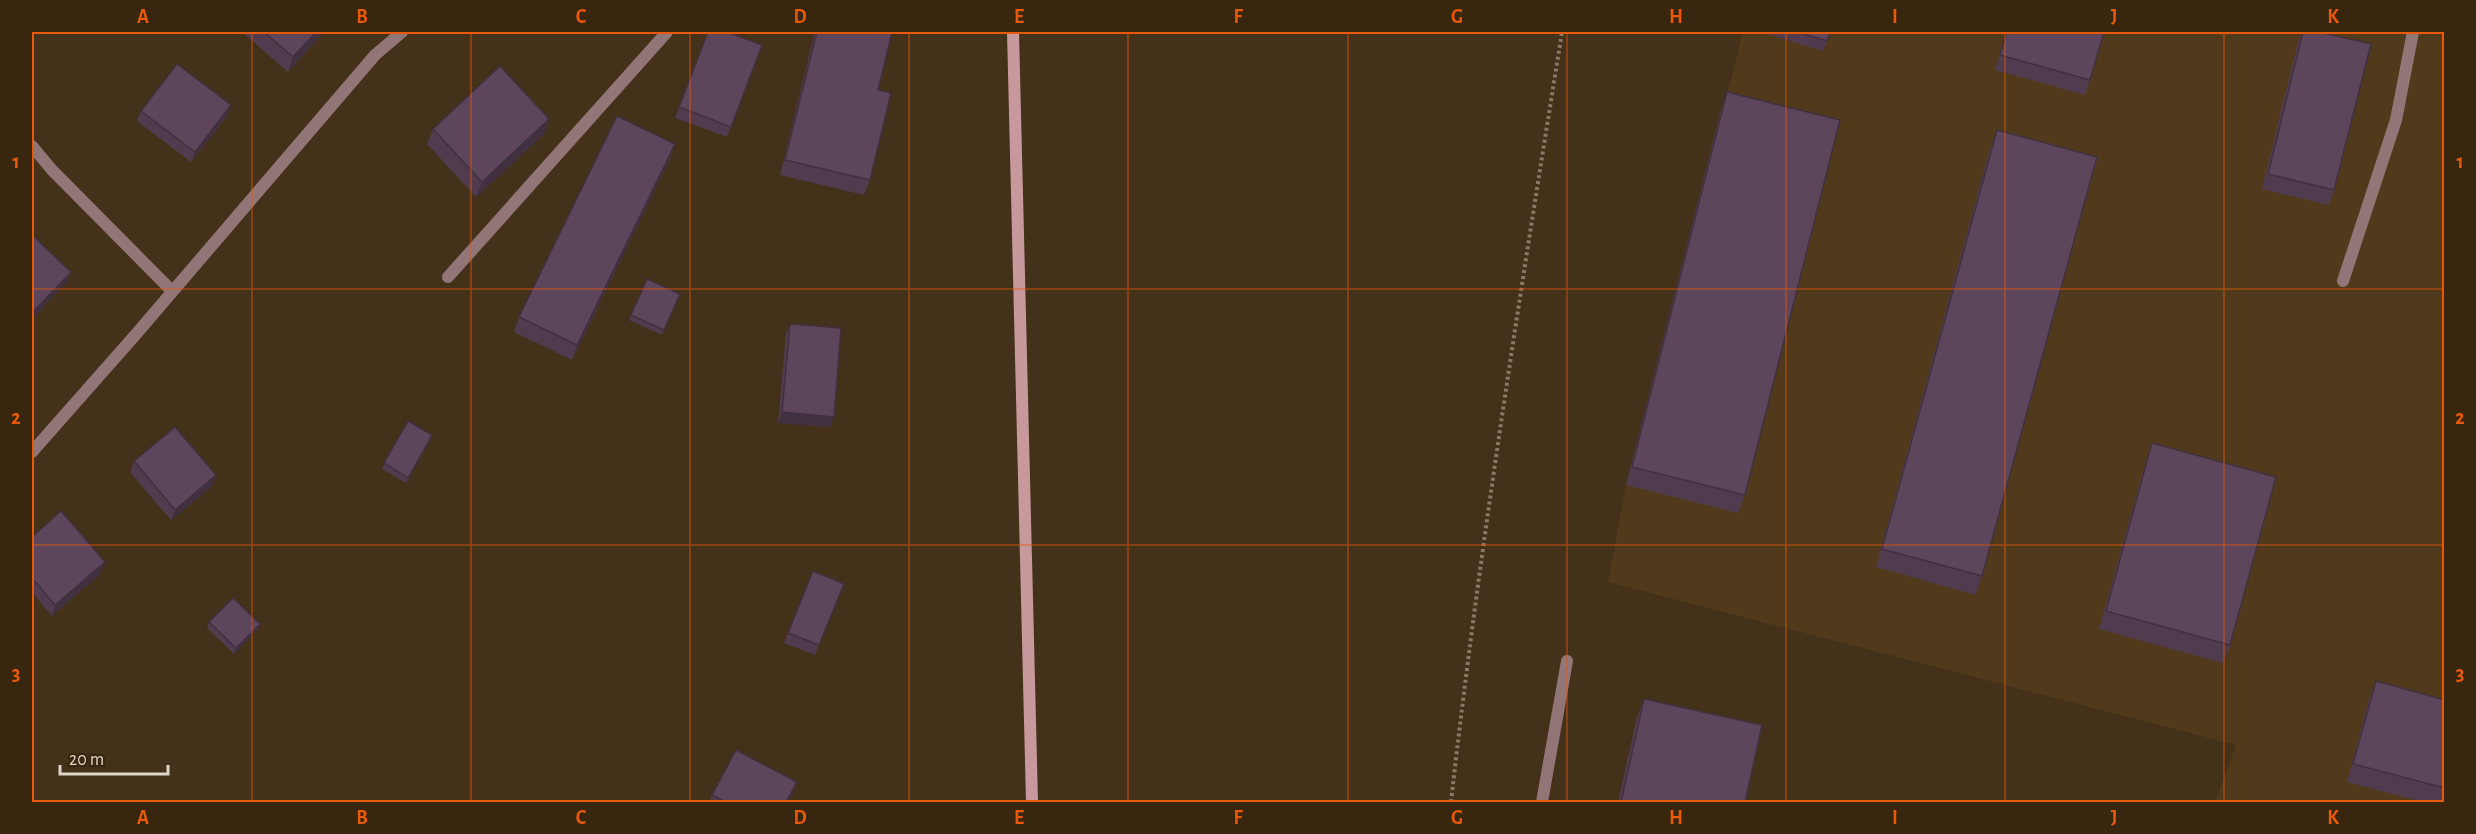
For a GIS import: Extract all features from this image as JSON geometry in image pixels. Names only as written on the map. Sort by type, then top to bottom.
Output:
[{"type":"main road","points":[[1013,32],[1032,802]]},
{"type":"street","points":[[32,452],[375,55],[402,32]]},
{"type":"street","points":[[448,277],[667,32]]},
{"type":"street","points":[[2343,281],[2396,120],[2413,32]]},
{"type":"street","points":[[32,146],[52,170],[172,291]]},
{"type":"street","points":[[1542,802],[1567,661]]},
{"type":"path","points":[[1451,802],[1472,618],[1501,417],[1562,32]]},
{"type":"shaded area","points":[[1743,32],[2444,32],[2444,802],[2215,802],[2236,745],[1608,582],[1626,485]]},
{"type":"building","points":[[264,32],[316,32],[293,57]]},
{"type":"building","points":[[708,32],[727,32],[762,45],[731,127],[679,107]]},
{"type":"building","points":[[817,32],[892,32],[878,90],[891,93],[870,180],[785,160]]},
{"type":"building","points":[[1797,32],[1830,32],[1827,41]]},
{"type":"building","points":[[2007,32],[2104,32],[2090,80],[2000,55]]},
{"type":"building","points":[[2303,32],[2319,32],[2371,44],[2334,190],[2268,174]]},
{"type":"building","points":[[177,64],[231,105],[195,152],[141,111]]},
{"type":"building","points":[[500,66],[549,119],[482,182],[433,129]]},
{"type":"building","points":[[1727,92],[1840,120],[1745,495],[1632,467]]},
{"type":"building","points":[[617,116],[675,144],[577,345],[519,317]]},
{"type":"building","points":[[1997,130],[2097,157],[1982,576],[1882,549]]},
{"type":"building","points":[[32,235],[71,272],[32,313]]},
{"type":"building","points":[[647,279],[680,294],[664,330],[631,315]]},
{"type":"building","points":[[790,324],[841,328],[834,417],[782,412]]},
{"type":"building","points":[[408,421],[432,435],[408,478],[384,463]]},
{"type":"building","points":[[175,427],[216,475],[175,510],[134,461]]},
{"type":"building","points":[[2152,443],[2276,477],[2230,645],[2106,611]]},
{"type":"building","points":[[61,511],[105,562],[55,605],[32,578],[32,537]]},
{"type":"building","points":[[813,571],[844,584],[819,645],[788,633]]},
{"type":"building","points":[[233,598],[260,624],[236,648],[209,622]]},
{"type":"building","points":[[2376,681],[2445,700],[2445,788],[2353,764]]},
{"type":"building","points":[[1644,699],[1762,725],[1745,802],[1621,802]]},
{"type":"building","points":[[736,750],[797,782],[786,802],[726,802],[712,795]]}]
